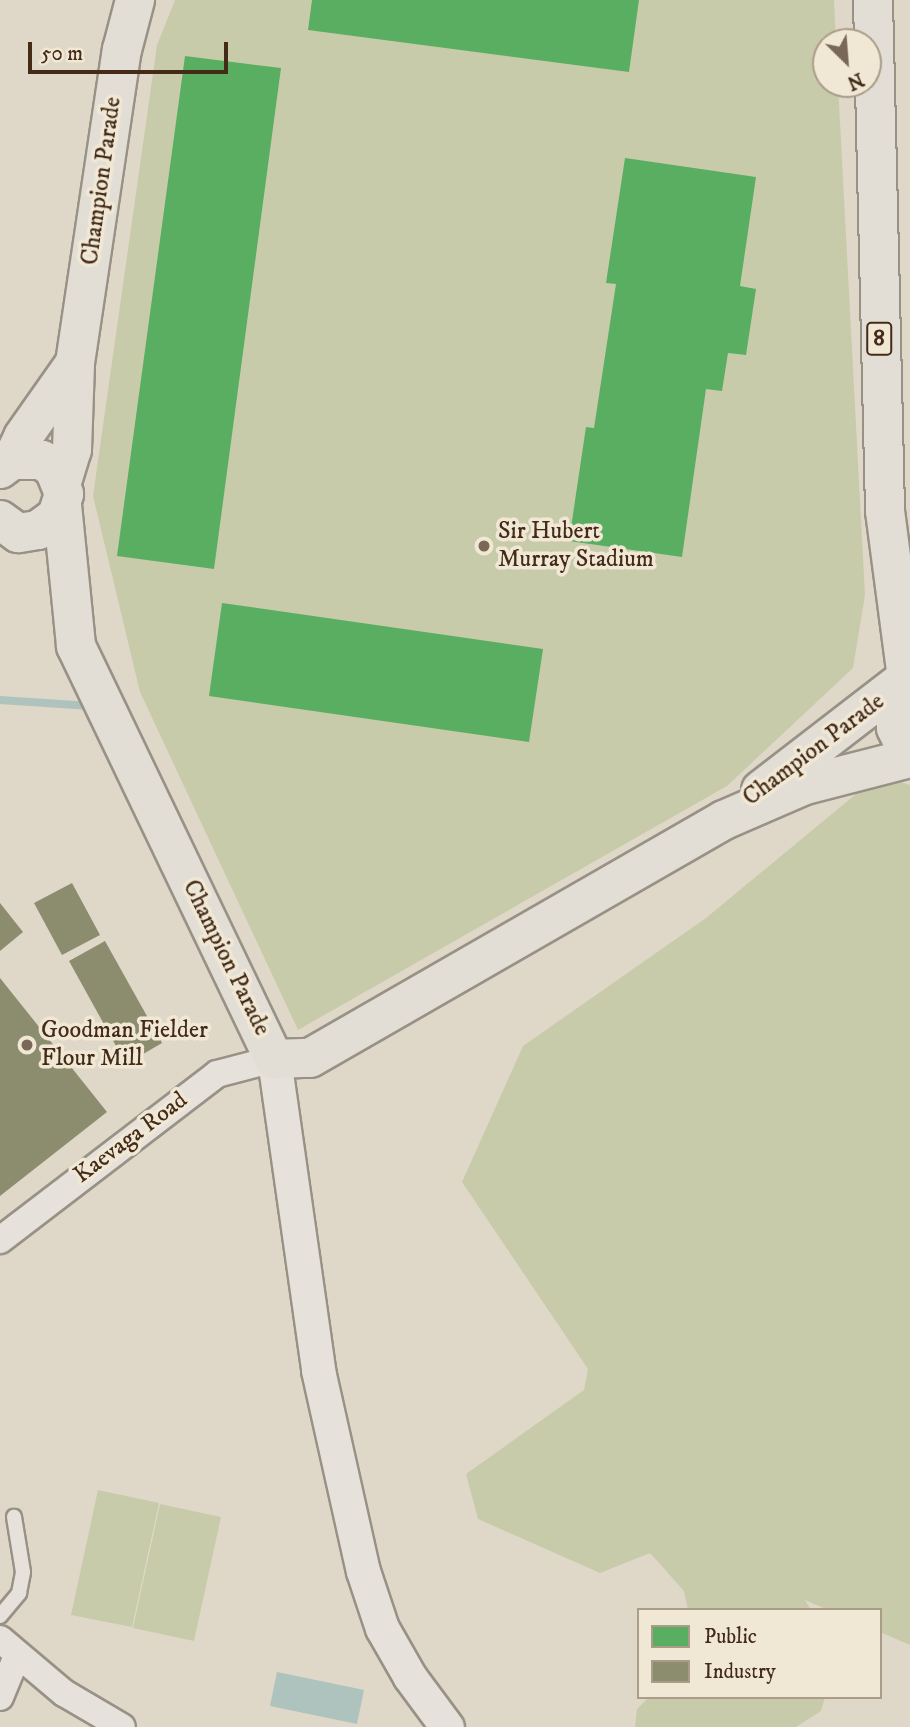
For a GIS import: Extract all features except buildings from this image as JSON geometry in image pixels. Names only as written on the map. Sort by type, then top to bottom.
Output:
[{"type":"main road","name":"Champion Parade","points":[[135,0],[121,50],[75,363],[72,450],[62,494],[66,578],[76,646],[120,747],[234,968],[274,1059],[310,1058],[724,820],[805,785],[910,757]]},
{"type":"main road","name":"8","points":[[873,0],[885,511],[907,677],[897,695],[895,728],[910,757]]},
{"type":"main road","name":"Champion Parade","points":[[4,463],[75,363]]},
{"type":"main road","points":[[4,463],[42,460],[62,494],[49,524],[9,528]]},
{"type":"main road","points":[[9,528],[66,578]]},
{"type":"main road","name":"Champion Parade","points":[[724,820],[907,677]]},
{"type":"street","name":"Kaevaga Road","points":[[0,1240],[217,1074],[274,1059]]},
{"type":"street","points":[[274,1059],[318,1370],[363,1571],[382,1628],[410,1677],[447,1727]]},
{"type":"street","points":[[0,1697],[8,1648],[64,1693],[122,1727]]},
{"type":"lane","points":[[0,1616],[19,1593],[23,1572],[14,1517]]},
{"type":"green space","name":"Sir Hubert Murray Stadium","points":[[175,0],[834,0],[835,28],[812,28],[812,98],[839,98],[865,595],[853,668],[727,786],[298,1030],[140,692],[93,496],[157,45]]},
{"type":"green space","points":[[879,775],[910,785],[910,1645],[882,1633],[882,1608],[823,1608],[805,1600],[810,1608],[688,1608],[684,1591],[650,1553],[600,1573],[478,1519],[466,1474],[584,1390],[588,1369],[462,1182],[523,1046],[706,918]]},
{"type":"green space","points":[[98,1490],[159,1503],[132,1627],[71,1615]]},
{"type":"green space","points":[[160,1504],[221,1517],[194,1641],[133,1628]]},
{"type":"green space","points":[[647,1699],[824,1699],[821,1711],[796,1727],[635,1727],[637,1709]]},
{"type":"shaded area","points":[[277,1672],[364,1690],[357,1724],[270,1706]]},
{"type":"waterway","points":[[0,700],[91,706]]},
{"type":"place","name":"Sir Hubert Murray Stadium","points":[[484,546]]},
{"type":"place","name":"Goodman Fielder Flour Mill","points":[[27,1045]]}]
